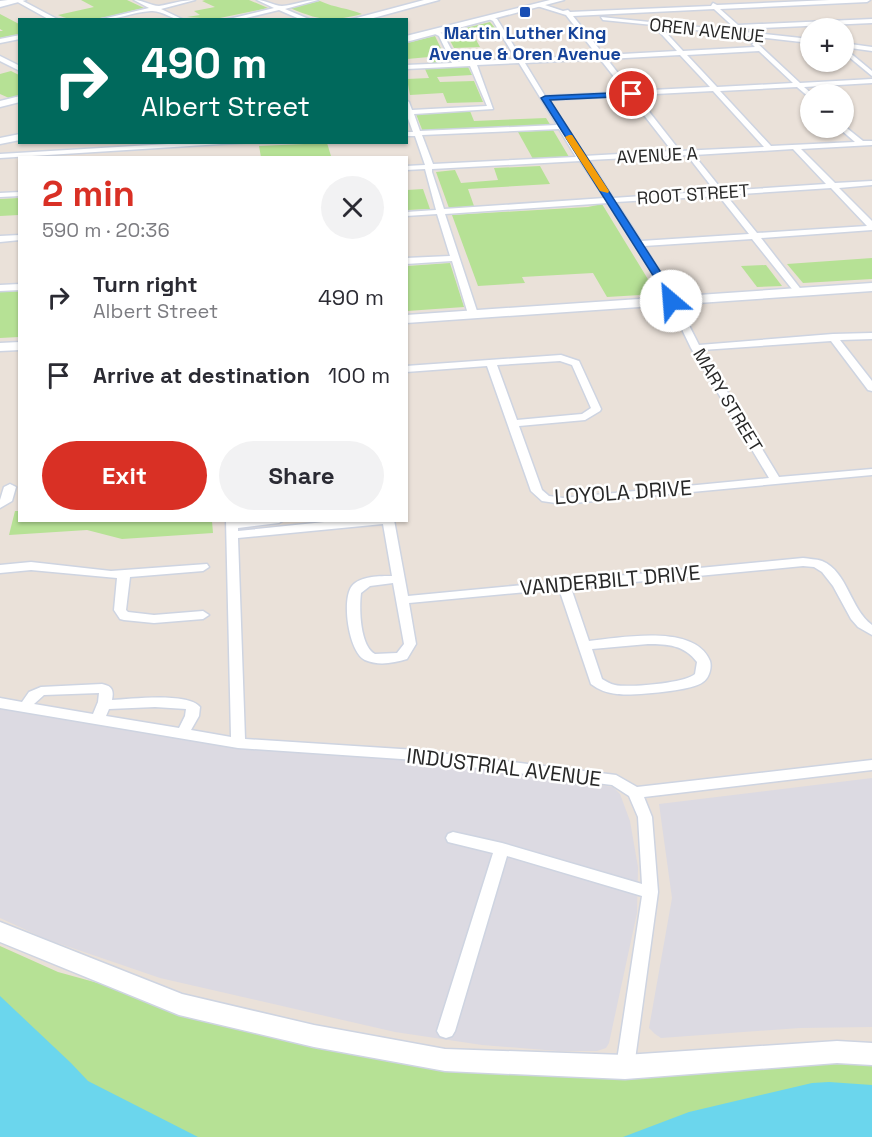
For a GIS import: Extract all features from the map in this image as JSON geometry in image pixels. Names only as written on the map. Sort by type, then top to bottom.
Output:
[{"type":"main road","points":[[0,4],[19,0]]},
{"type":"main road","points":[[361,18],[435,0]]},
{"type":"main road","points":[[516,0],[537,6]]},
{"type":"main road","points":[[408,38],[490,18],[522,5],[537,6],[558,0]]},
{"type":"main road","points":[[522,5],[563,13]]},
{"type":"main road","points":[[0,104],[18,100]]},
{"type":"main road","points":[[0,141],[18,136]]},
{"type":"main road","points":[[408,319],[872,287]]},
{"type":"main road","points":[[0,347],[18,346]]},
{"type":"main road","points":[[0,932],[179,1004],[314,1036],[445,1060],[625,1067],[837,1052],[872,1054]]},
{"type":"street","points":[[19,0],[52,18]]},
{"type":"street","points":[[137,0],[177,18]]},
{"type":"street","points":[[110,18],[192,0]]},
{"type":"street","points":[[260,0],[303,18]]},
{"type":"street","points":[[236,18],[315,0]]},
{"type":"street","points":[[558,0],[563,13],[602,57],[678,154]]},
{"type":"street","points":[[708,0],[798,85]]},
{"type":"street","points":[[563,13],[858,0],[867,3]]},
{"type":"street","name":"OREN AVENUE","points":[[537,6],[563,13],[800,41]]},
{"type":"street","name":"MARY STREET","points":[[490,18],[495,20],[522,61],[666,288],[696,348],[775,480]]},
{"type":"street","points":[[701,29],[872,21]]},
{"type":"street","points":[[655,24],[770,149]]},
{"type":"street","points":[[434,32],[441,35],[456,65]]},
{"type":"street","points":[[0,41],[18,37]]},
{"type":"street","points":[[854,45],[872,43]]},
{"type":"street","points":[[854,47],[872,49]]},
{"type":"street","points":[[408,67],[760,49]]},
{"type":"street","points":[[854,57],[872,74]]},
{"type":"street","points":[[0,58],[18,67]]},
{"type":"street","points":[[410,112],[490,108],[472,64]]},
{"type":"street","points":[[0,70],[18,67]]},
{"type":"street","points":[[545,98],[872,81]]},
{"type":"street","points":[[408,107],[473,314]]},
{"type":"street","points":[[408,134],[563,127]]},
{"type":"street","points":[[854,137],[861,143]]},
{"type":"street","name":"AVENUE A","points":[[408,168],[872,143]]},
{"type":"street","points":[[0,156],[179,144]]},
{"type":"street","points":[[795,147],[872,227]]},
{"type":"street","points":[[689,153],[799,292]]},
{"type":"street","name":"ROOT STREET","points":[[408,214],[872,183]]},
{"type":"street","points":[[0,195],[18,194]]},
{"type":"street","points":[[638,244],[872,227]]},
{"type":"street","points":[[0,239],[18,237]]},
{"type":"street","points":[[408,261],[456,258]]},
{"type":"street","points":[[0,288],[18,287]]},
{"type":"street","points":[[696,348],[869,335]]},
{"type":"street","points":[[833,337],[872,388]]},
{"type":"street","points":[[408,369],[561,358],[576,363],[596,409],[585,417],[513,423]]},
{"type":"street","name":"LOYOLA DRIVE","points":[[491,363],[537,491],[546,499],[563,501],[872,472]]},
{"type":"street","points":[[0,505],[6,501],[10,487]]},
{"type":"street","points":[[232,527],[266,522]]},
{"type":"street","points":[[232,527],[342,522]]},
{"type":"street","points":[[386,522],[398,579],[410,644],[402,656],[386,659],[369,657],[360,648],[352,600],[354,591],[364,584],[398,579]]},
{"type":"street","points":[[232,527],[238,742]]},
{"type":"street","name":"VANDERBILT DRIVE","points":[[402,600],[803,562],[818,564],[830,574],[858,622],[871,631]]},
{"type":"street","points":[[0,569],[35,566],[65,572],[124,574],[203,567]]},
{"type":"street","points":[[124,574],[120,610],[124,616],[154,619],[203,615]]},
{"type":"street","points":[[564,584],[596,681],[608,689],[685,685],[698,680],[704,669],[704,662],[695,650],[675,640],[585,646]]},
{"type":"street","points":[[25,707],[33,695],[41,691],[92,687],[106,690],[105,705],[98,719]]},
{"type":"street","points":[[105,705],[155,702],[189,705],[194,710],[183,733]]},
{"type":"street","name":"INDUSTRIAL AVENUE","points":[[0,703],[238,742],[416,755],[616,780],[635,793]]},
{"type":"street","points":[[625,1067],[650,892],[645,817],[635,793],[872,765]]},
{"type":"street","points":[[453,838],[502,849],[650,892]]},
{"type":"street","points":[[446,1031],[502,849]]},
{"type":"shaded area","points":[[0,707],[229,747],[418,761],[613,787],[620,794],[630,821],[638,867],[637,913],[609,1043],[606,1048],[597,1051],[558,1051],[482,1045],[395,1032],[160,978],[46,939],[0,918]]},
{"type":"shaded area","points":[[872,778],[872,1027],[800,1028],[661,1038],[655,1034],[649,1028],[672,898],[659,804]]},
{"type":"green space","points":[[81,0],[127,0],[144,8],[97,18],[68,18],[58,15],[94,7]]},
{"type":"green space","points":[[249,0],[268,8],[220,18],[187,17],[200,15],[194,11],[215,7],[202,1]]},
{"type":"green space","points":[[320,1],[362,14],[342,18],[321,18],[290,8]]},
{"type":"green space","points":[[0,14],[18,23],[18,34],[0,38],[0,31],[3,31],[0,29]]},
{"type":"green space","points":[[490,22],[495,28],[473,34],[480,47],[454,48],[446,33]]},
{"type":"green space","points":[[435,36],[448,63],[432,63],[429,57],[408,59],[408,43]]},
{"type":"green space","points":[[468,67],[472,75],[437,77],[440,82],[474,81],[483,102],[447,103],[443,93],[410,95],[408,79],[429,78],[425,69]]},
{"type":"green space","points":[[11,71],[18,74],[18,96],[9,98],[0,94],[0,74]]},
{"type":"green space","points":[[470,111],[474,121],[546,118],[551,126],[423,132],[416,114]]},
{"type":"green space","points":[[553,130],[569,157],[533,159],[518,132]]},
{"type":"green space","points":[[327,144],[331,156],[261,156],[259,146]]},
{"type":"green space","points":[[540,166],[550,184],[468,189],[474,206],[449,208],[436,172],[455,170],[461,183],[498,180],[494,168]]},
{"type":"green space","points":[[423,189],[430,209],[408,210],[408,190]]},
{"type":"green space","points":[[18,198],[18,215],[0,216],[0,199]]},
{"type":"green space","points":[[602,204],[657,294],[607,297],[593,273],[522,277],[525,283],[478,286],[452,215],[588,207]]},
{"type":"green space","points":[[872,258],[872,279],[803,283],[787,264]]},
{"type":"green space","points":[[450,263],[464,307],[408,311],[408,266]]},
{"type":"green space","points":[[766,265],[782,286],[757,287],[741,266]]},
{"type":"green space","points":[[18,291],[18,337],[0,338],[0,292]]},
{"type":"green space","points":[[15,511],[18,511],[18,522],[212,522],[213,533],[122,539],[87,530],[9,535]]},
{"type":"green space","points":[[0,946],[58,972],[250,1025],[401,1060],[872,1064],[872,1137],[0,1137]]},
{"type":"water","points":[[0,996],[88,1081],[198,1137],[0,1137]]},
{"type":"water","points":[[812,1083],[872,1085],[872,1137],[623,1137],[689,1112]]},
{"type":"slow traffic","points":[[569,137],[580,157],[587,163],[605,191]]},
{"type":"place","name":"Martin Luther King Avenue & Oren Avenue","points":[[525,12]]},
{"type":"route","points":[[632,94],[545,98],[580,157],[587,163],[666,288],[671,301]]}]
